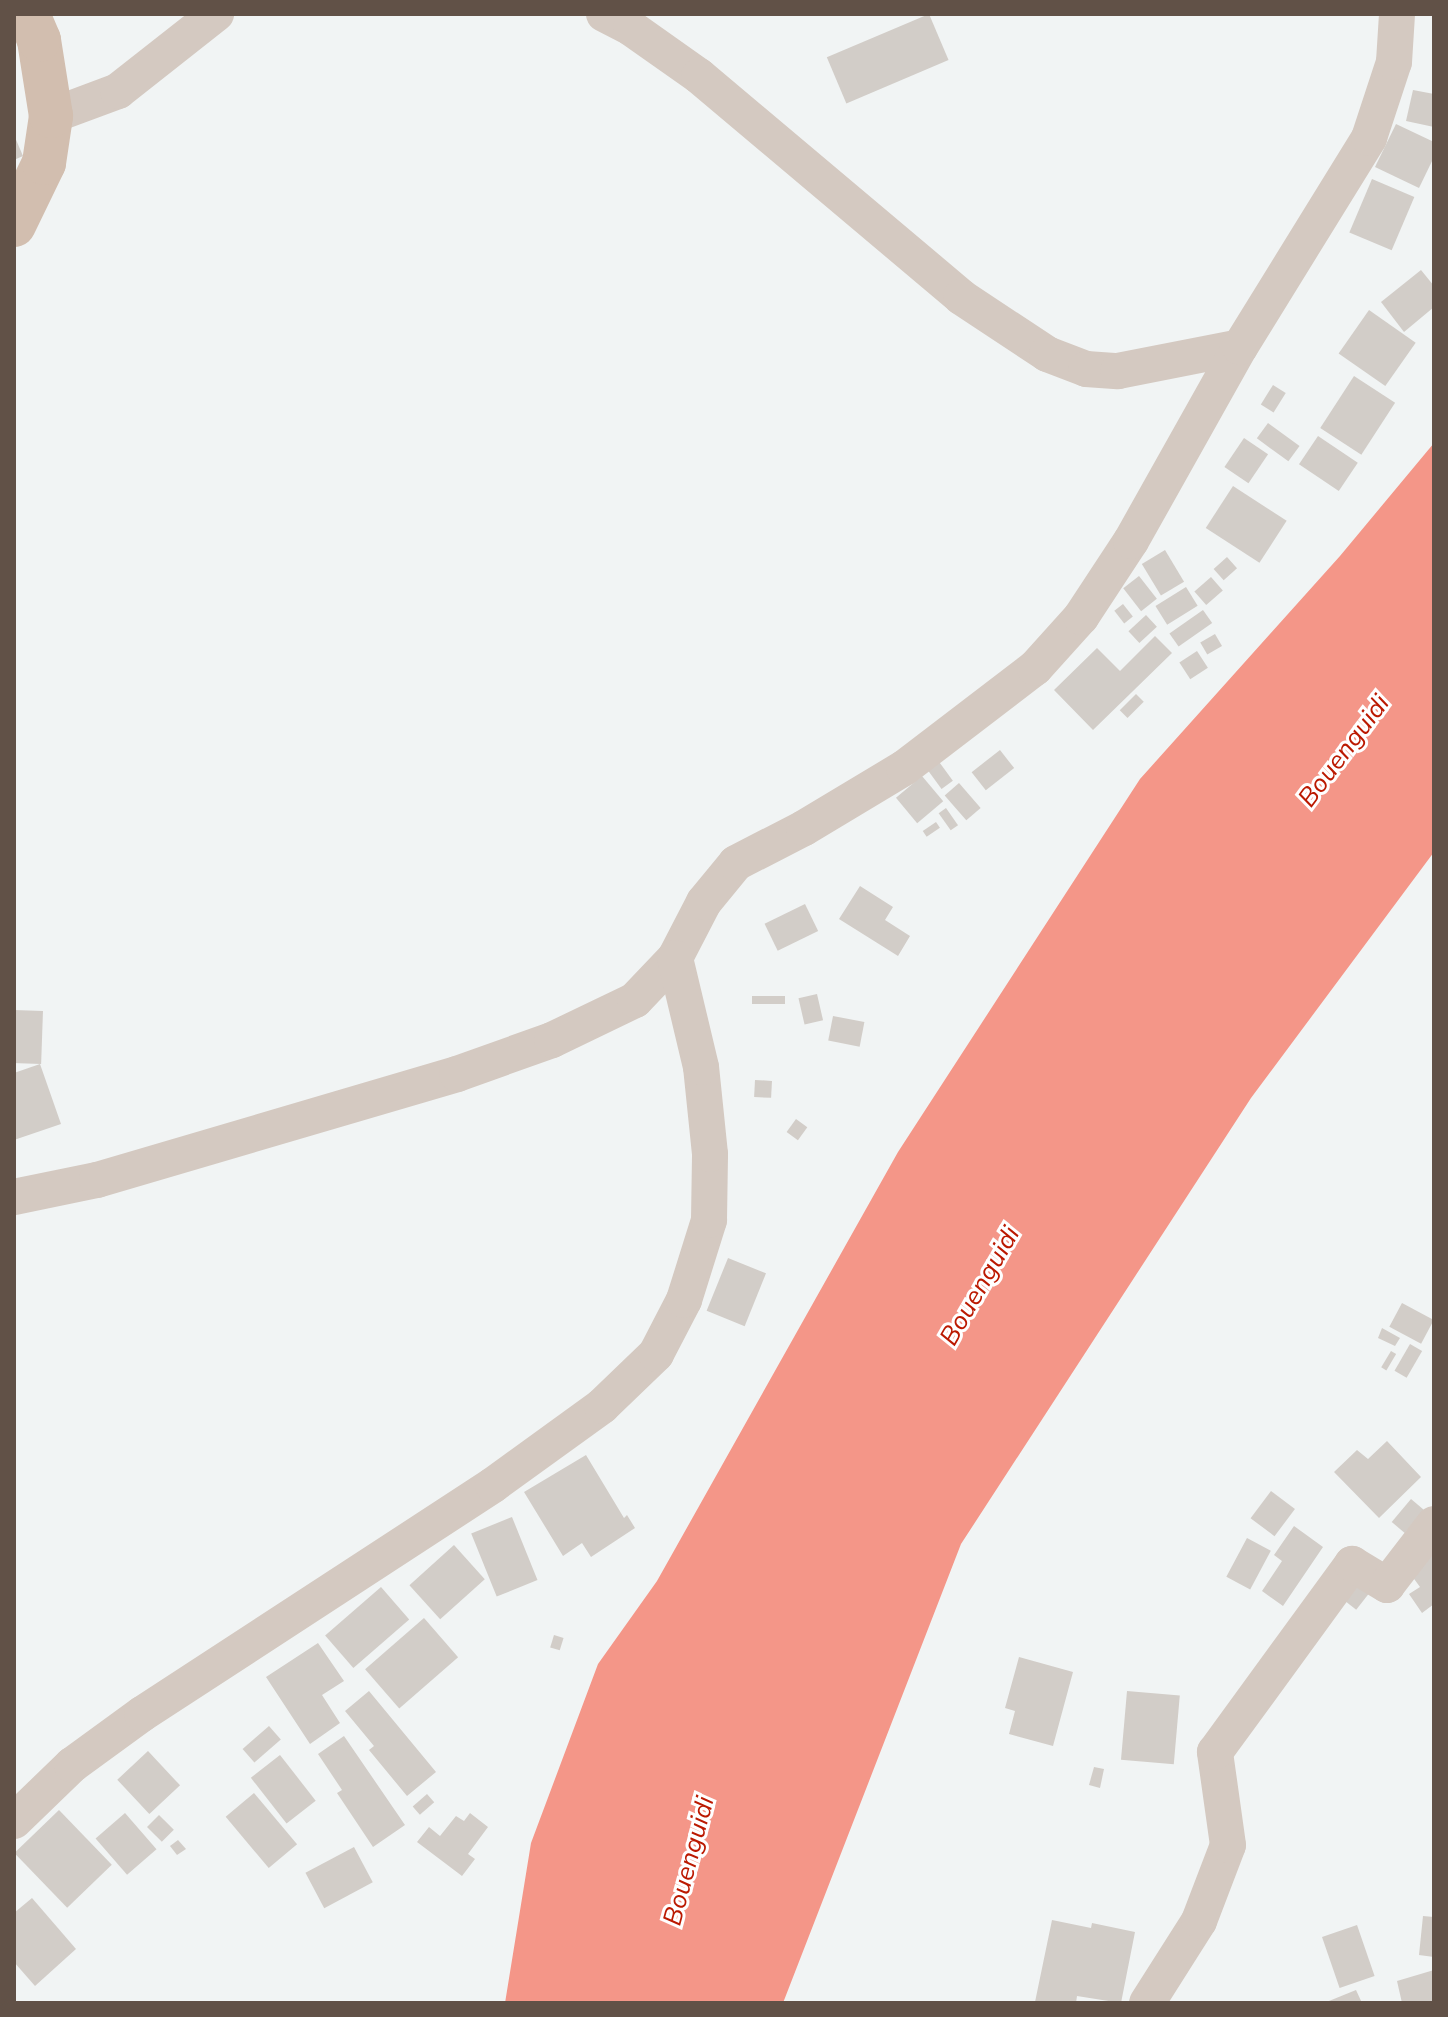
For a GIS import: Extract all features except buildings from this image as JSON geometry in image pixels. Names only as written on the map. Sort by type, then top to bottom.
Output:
[{"type":"main road","points":[[14,225],[44,163],[51,116],[39,40],[28,14]]},
{"type":"street","points":[[51,116],[118,91],[216,14]]},
{"type":"street","points":[[604,14],[631,28],[699,76],[961,297],[1047,354],[1086,369],[1118,371],[1240,347]]},
{"type":"street","points":[[14,1197],[97,1180],[457,1074],[552,1040],[635,1000],[675,958],[704,902],[736,863],[804,828],[904,768],[1035,668],[1081,617],[1131,541],[1240,347],[1369,138],[1394,62],[1397,14]]},
{"type":"street","points":[[14,1821],[72,1765],[142,1714],[493,1485],[602,1406],[656,1354],[684,1300],[709,1220],[710,1154],[701,1067],[675,958]]},
{"type":"street","points":[[1147,2003],[1199,1921],[1228,1845],[1215,1752],[1352,1564],[1387,1585],[1434,1524]]},
{"type":"water","name":"Bouenguidi","points":[[1434,443],[1434,852],[1251,1098],[961,1544],[783,2003],[505,2003],[531,1843],[598,1664],[657,1581],[898,1152],[1140,779],[1340,556]]}]
